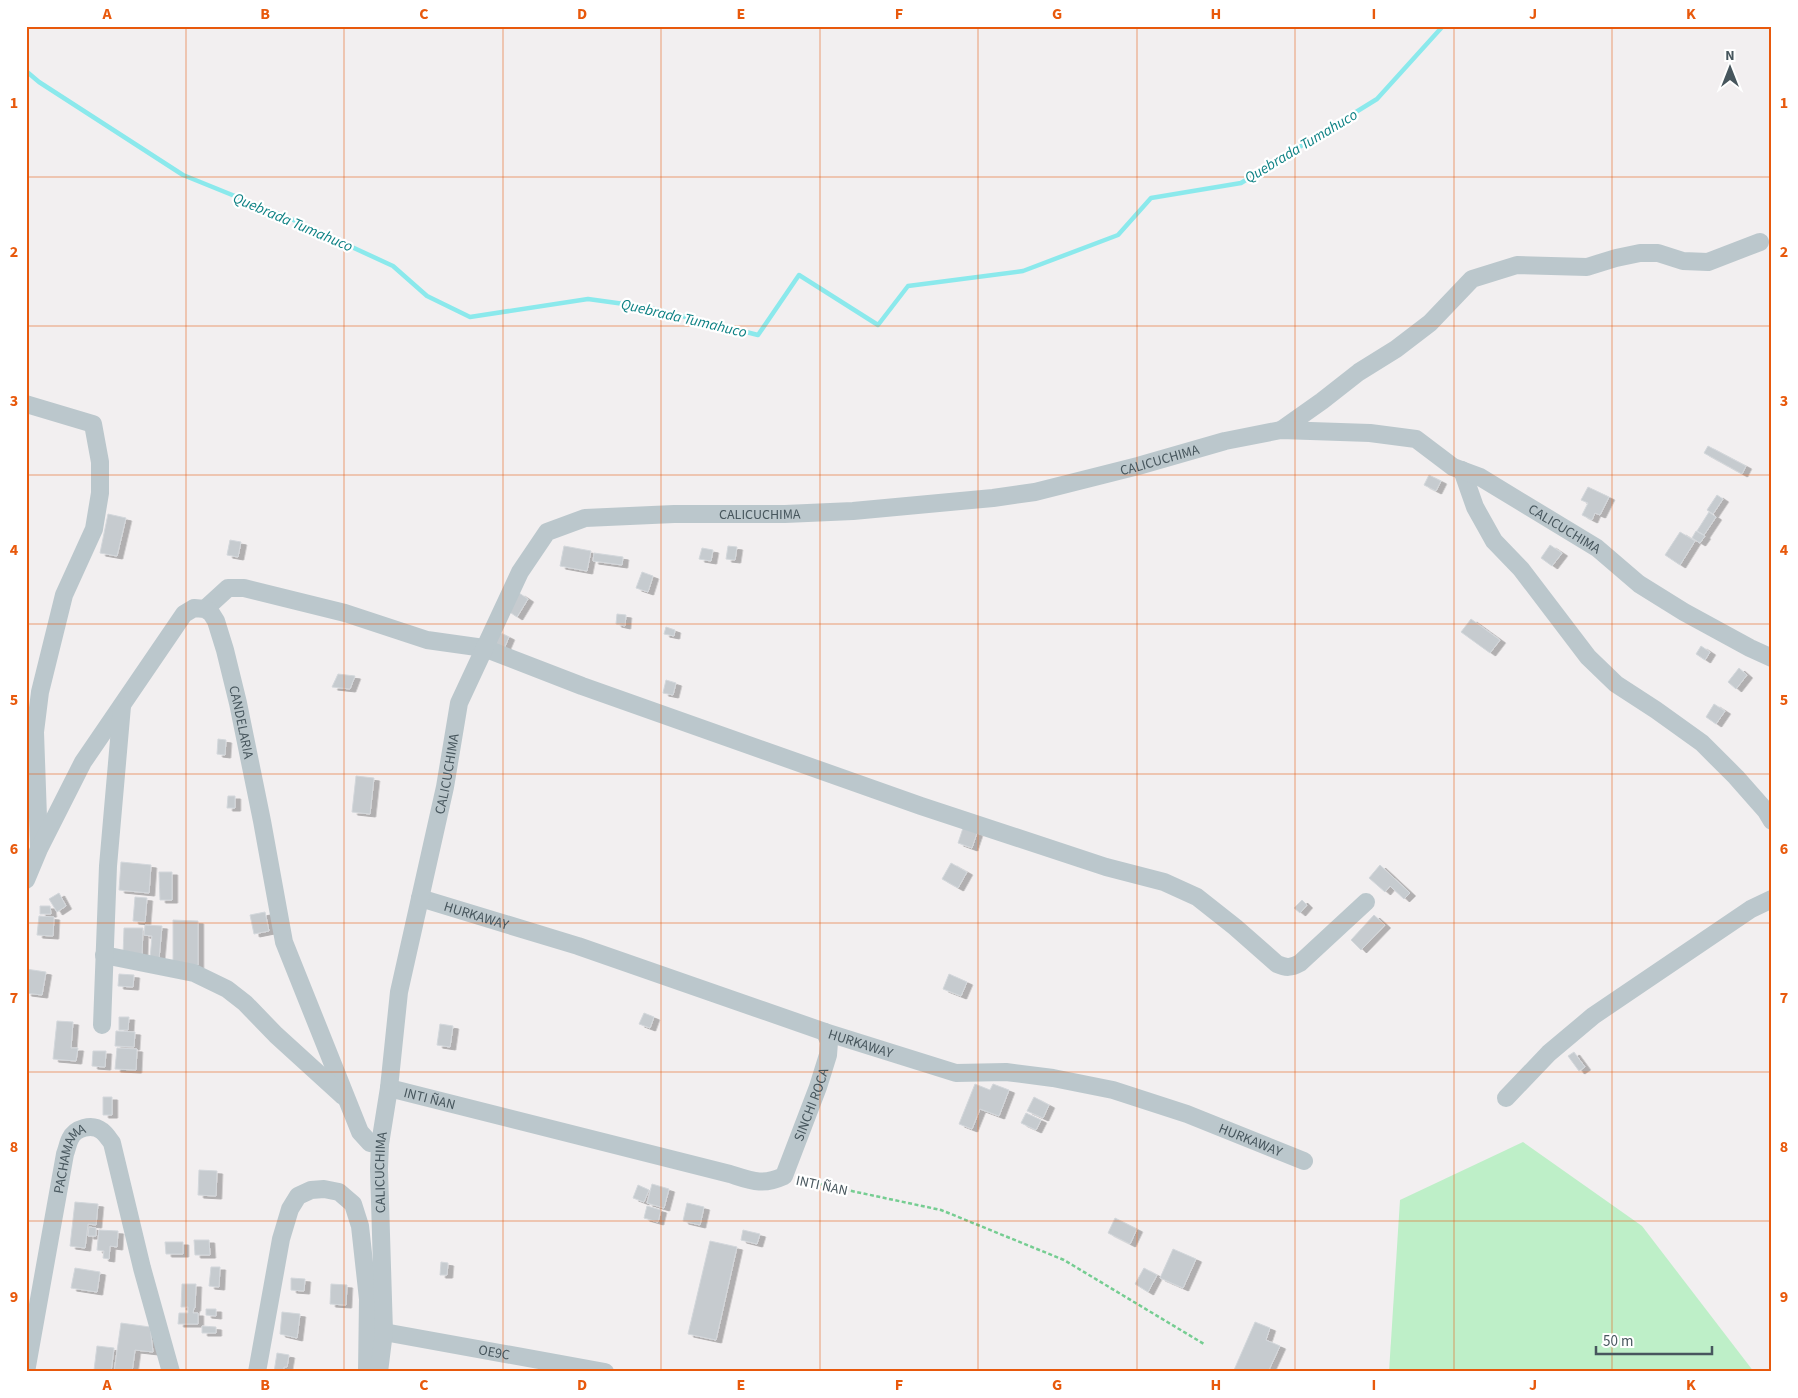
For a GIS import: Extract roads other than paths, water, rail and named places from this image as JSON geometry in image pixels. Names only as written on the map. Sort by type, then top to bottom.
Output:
[{"type":"street","points":[[1281,430],[1359,372],[1403,344],[1430,322],[1472,279],[1517,265],[1587,267],[1640,253],[1658,253],[1683,261],[1708,262],[1760,242]]},
{"type":"street","points":[[26,404],[92,424],[100,462],[100,493],[94,529],[64,595],[40,692],[35,732],[39,849]]},
{"type":"street","name":"CALICUCHIMA","points":[[379,1372],[384,1332],[379,1169],[380,1144],[389,1088],[399,992],[445,787],[459,703],[520,572],[547,532],[585,518],[674,514],[824,513],[920,506],[993,498],[1035,492],[1138,466],[1225,441],[1281,430],[1370,433],[1416,440],[1453,467],[1480,477],[1597,548],[1639,584],[1684,612],[1772,658]]},
{"type":"street","points":[[1462,470],[1475,507],[1494,542],[1521,569],[1588,657],[1616,684],[1656,710],[1702,744],[1766,810],[1772,821]]},
{"type":"street","points":[[26,880],[39,849],[83,762],[184,614],[194,608],[205,608],[228,588],[244,588],[345,613],[426,640],[484,648],[600,692],[921,806],[1106,867],[1164,882],[1197,897],[1277,964],[1285,968],[1300,963],[1366,902]]},
{"type":"street","name":"CANDELARIA","points":[[205,608],[216,621],[234,686],[262,821],[284,942],[360,1132],[370,1143],[380,1144]]},
{"type":"street","points":[[102,1025],[108,866],[122,706]]},
{"type":"street","name":"HURKAWAY","points":[[420,898],[578,946],[825,1032],[956,1073],[1006,1072],[1053,1078],[1113,1090],[1187,1114],[1304,1161]]},
{"type":"street","points":[[1506,1098],[1549,1053],[1593,1016],[1751,909],[1772,899]]},
{"type":"street","points":[[104,955],[194,973],[227,989],[245,1003],[276,1035],[347,1100]]},
{"type":"street","name":"SINCHI ROCA","points":[[784,1176],[818,1087],[828,1055],[828,1042],[825,1032]]},
{"type":"street","name":"INTI ÑAN","points":[[389,1088],[730,1174],[756,1183],[772,1182],[784,1176]]},
{"type":"street","name":"PACHAMAMA","points":[[26,1372],[65,1154],[70,1137],[76,1131],[93,1127],[101,1130],[112,1143],[142,1268],[171,1372]]},
{"type":"street","points":[[257,1372],[281,1239],[290,1209],[298,1196],[311,1190],[324,1189],[339,1192],[352,1204],[360,1226],[368,1299],[367,1372]]},
{"type":"street","name":"OE9C","points":[[384,1332],[605,1372]]},
{"type":"waterway","name":"Quebrada Tumahuco","points":[[26,71],[39,82],[183,175],[289,218],[393,266],[427,296],[470,317],[588,299],[646,307],[758,335],[799,275],[878,325],[908,286],[1023,271],[1118,235],[1151,198],[1241,183],[1377,99],[1443,26]]}]
